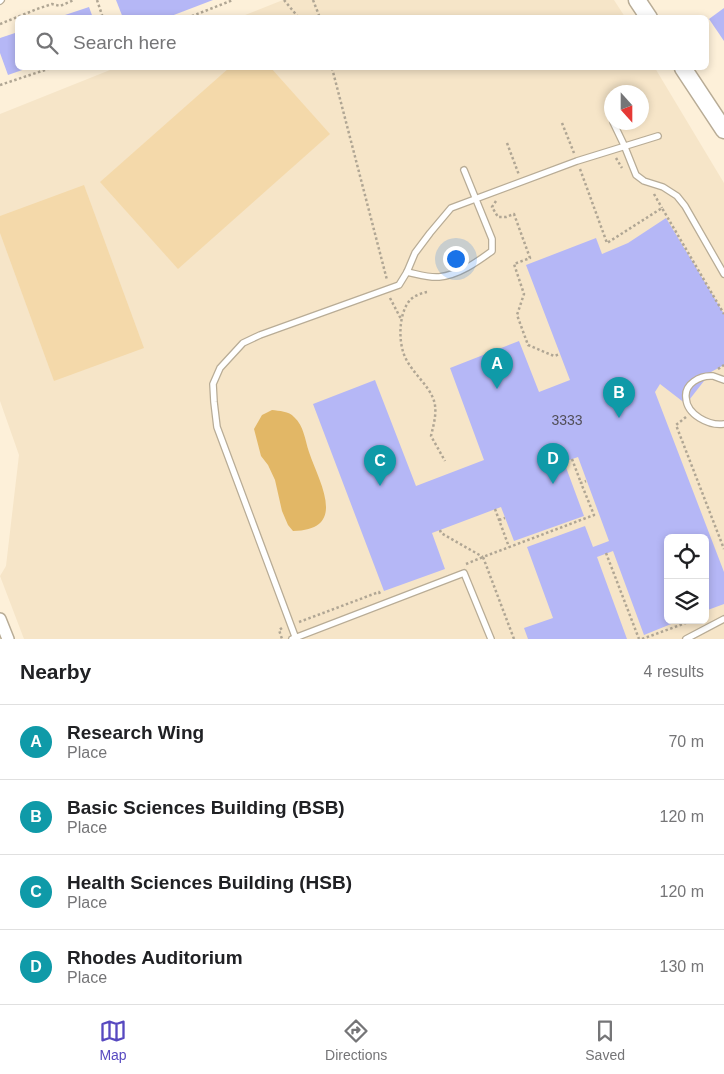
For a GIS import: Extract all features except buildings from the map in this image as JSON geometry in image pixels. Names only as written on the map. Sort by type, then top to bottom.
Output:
[{"type":"main road","points":[[636,0],[647,15]]},
{"type":"main road","points":[[684,70],[724,130]]},
{"type":"street","points":[[0,618],[8,639]]},
{"type":"lane","points":[[617,130],[636,175],[644,181],[663,187],[677,196],[685,206],[724,274]]},
{"type":"lane","points":[[491,639],[464,574],[294,639],[217,427],[213,384],[220,368],[243,343],[260,335],[399,285],[415,253],[451,208],[577,161],[658,136]]},
{"type":"lane","points":[[407,272],[438,277],[444,276],[474,264],[492,251],[492,239],[464,170]]},
{"type":"lane","points":[[724,380],[713,376],[703,377],[692,382],[687,390],[686,398],[696,416],[711,424],[724,424]]},
{"type":"lane","points":[[686,639],[724,619]]},
{"type":"path","points":[[22,15],[52,4],[60,6],[74,0]]},
{"type":"path","points":[[97,0],[102,15]]},
{"type":"path","points":[[195,15],[233,0]]},
{"type":"path","points":[[284,0],[296,15]]},
{"type":"path","points":[[313,0],[319,15]]},
{"type":"path","points":[[0,24],[15,18]]},
{"type":"path","points":[[0,85],[45,70]]},
{"type":"path","points":[[333,70],[390,298],[401,319]]},
{"type":"path","points":[[562,123],[608,244],[662,208],[724,314]]},
{"type":"path","points":[[496,200],[492,207],[498,217],[514,214],[530,258],[514,264],[524,294],[517,315],[528,344],[554,356],[560,354]]},
{"type":"path","points":[[427,292],[411,299],[406,307],[401,319],[400,340],[406,359],[433,397],[436,410],[431,436],[445,461]]},
{"type":"path","points":[[711,372],[724,365]]},
{"type":"path","points":[[683,411],[686,418],[676,425],[724,549]]},
{"type":"path","points":[[483,557],[594,515],[572,459]]},
{"type":"path","points":[[581,483],[586,481]]},
{"type":"path","points":[[495,509],[510,547]]},
{"type":"path","points":[[499,520],[505,518]]},
{"type":"path","points":[[440,530],[441,533],[483,557],[514,639]]},
{"type":"path","points":[[606,554],[640,639],[683,624]]},
{"type":"path","points":[[282,639],[279,630],[290,625],[379,592],[381,597]]},
{"type":"shaded area","points":[[283,0],[614,0],[624,15],[245,15]]},
{"type":"shaded area","points":[[110,70],[656,70],[724,183],[724,639],[24,639],[0,576],[6,566],[19,455],[0,401],[0,114]]},
{"type":"shaded area","points":[[227,70],[273,70],[330,134],[178,269],[100,182]]},
{"type":"shaded area","points":[[84,185],[144,348],[54,381],[0,233],[0,216]]},
{"type":"shaded area","points":[[272,410],[289,414],[300,425],[323,490],[326,502],[325,513],[321,522],[310,529],[293,531],[288,525],[282,511],[275,480],[268,465],[261,456],[254,429],[262,415]]},
{"type":"place","name":"Research Wing","points":[[497,389]]},
{"type":"place","name":"Basic Sciences Building (BSB)","points":[[619,418]]},
{"type":"place","name":"Rhodes Auditorium","points":[[553,484]]},
{"type":"place","name":"Health Sciences Building (HSB)","points":[[380,486]]}]
